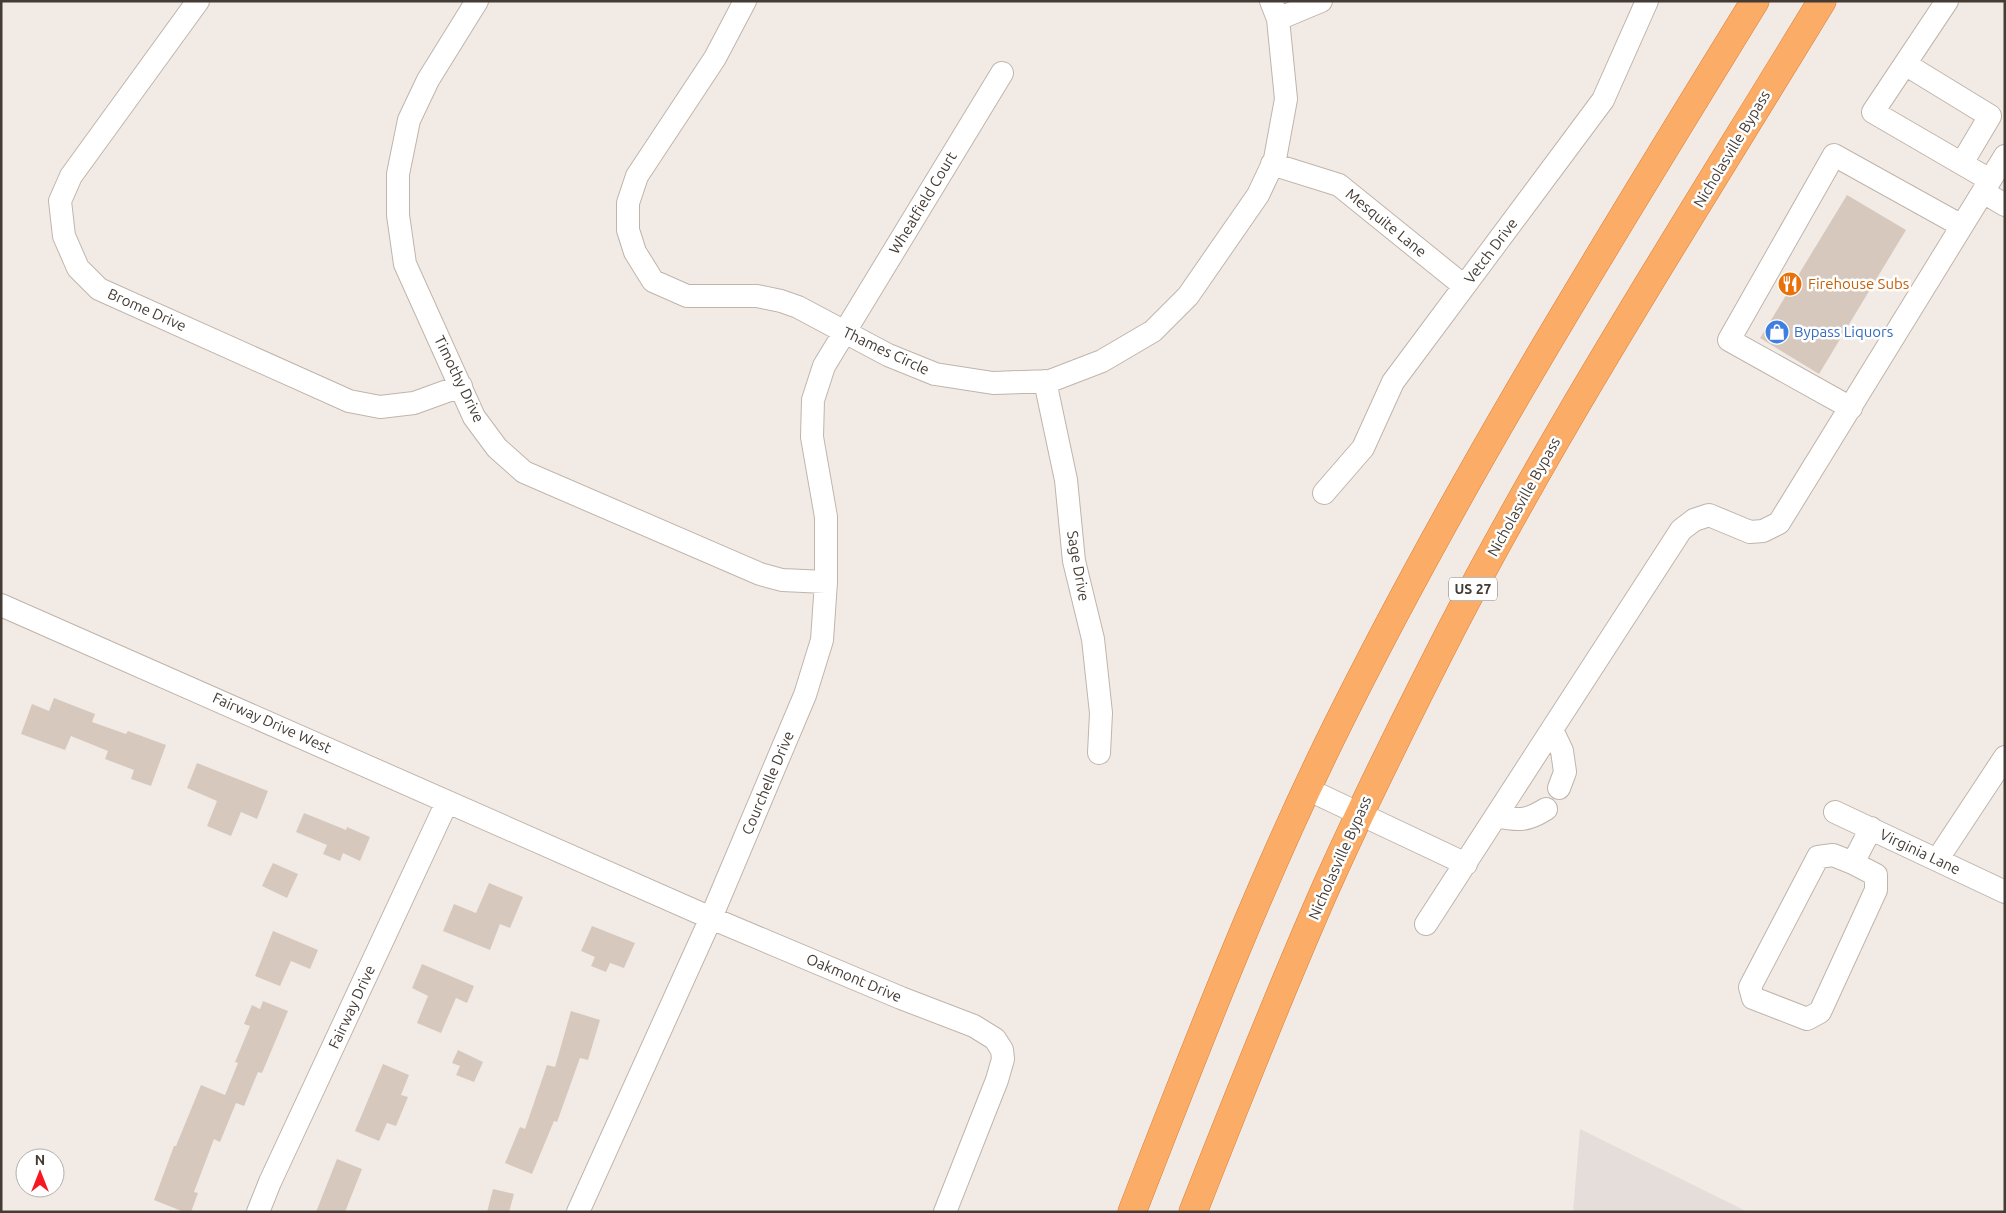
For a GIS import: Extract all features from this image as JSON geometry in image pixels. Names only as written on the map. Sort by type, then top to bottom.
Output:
[{"type":"highway","points":[[1132,1212],[1238,946],[1307,789],[1394,613],[1476,463],[1575,296],[1755,1]]},
{"type":"highway","name":"Nicholasville Bypass","points":[[1193,1212],[1284,984],[1360,813],[1453,627],[1535,476],[1621,330],[1822,1]]},
{"type":"street","name":"Brome Drive","points":[[198,1],[67,184],[60,201],[64,236],[78,268],[99,289],[349,401],[380,407],[414,403],[461,386]]},
{"type":"street","name":"Timothy Drive","points":[[477,1],[428,80],[409,120],[398,174],[398,215],[406,264],[474,417],[497,448],[524,472],[760,574],[782,580],[826,582]]},
{"type":"street","name":"Thames Circle","points":[[745,1],[715,58],[637,176],[628,204],[628,230],[634,252],[654,281],[687,296],[757,296],[781,301],[798,307],[888,355],[935,374],[993,383],[1050,381],[1102,361],[1153,331],[1188,296],[1258,195],[1272,164],[1286,99],[1275,10]]},
{"type":"street","points":[[1275,10],[1321,1]]},
{"type":"street","name":"Vetch Drive","points":[[1324,493],[1363,448],[1393,382],[1603,100],[1646,1]]},
{"type":"street","points":[[1947,1],[1873,112],[1962,163],[2005,205]]},
{"type":"street","points":[[1905,64],[1990,116],[1962,163]]},
{"type":"street","name":"Wheatfield Court","points":[[844,332],[1002,73]]},
{"type":"street","points":[[1851,408],[1729,340],[1834,155],[1962,226]]},
{"type":"street","points":[[1426,924],[1681,530],[1694,520],[1709,515],[1750,532],[1763,532],[1779,524],[2005,156]]},
{"type":"street","name":"Mesquite Lane","points":[[1272,164],[1339,186],[1464,286]]},
{"type":"street","name":"Courchelle Drive","points":[[578,1212],[711,918],[805,695],[822,640],[826,582],[826,517],[812,438],[813,400],[824,366],[844,332]]},
{"type":"street","name":"Sage Drive","points":[[1045,381],[1066,480],[1074,561],[1093,639],[1101,713],[1098,753]]},
{"type":"street","name":"Fairway Drive West","points":[[1,605],[542,844]]},
{"type":"street","points":[[1552,730],[1562,751],[1565,772],[1559,788]]},
{"type":"street","points":[[1937,860],[2005,757]]},
{"type":"street","points":[[1307,789],[1466,864]]},
{"type":"street","name":"Fairway Drive","points":[[258,1212],[270,1182],[448,802]]},
{"type":"street","points":[[1496,816],[1513,820],[1530,819],[1546,809]]},
{"type":"street","name":"Virginia Lane","points":[[1834,812],[2005,892]]},
{"type":"street","points":[[1854,863],[1870,828]]},
{"type":"street","name":"Oakmont Drive","points":[[542,844],[900,998],[974,1026],[995,1039],[1002,1050],[1003,1059],[997,1080],[944,1212]]},
{"type":"street","points":[[1833,855],[1854,863],[1876,875],[1876,890],[1820,1012],[1807,1019],[1753,998],[1750,987],[1818,857],[1833,855]]},
{"type":"shaded area","points":[[1580,1129],[1748,1212],[1573,1212]]},
{"type":"building","points":[[1847,195],[1906,230],[1819,374],[1760,338]]},
{"type":"building","points":[[54,698],[95,714],[92,722],[126,734],[128,731],[166,745],[151,786],[131,779],[134,770],[105,759],[108,751],[71,736],[65,750],[21,734],[32,704],[49,711]]},
{"type":"building","points":[[197,763],[268,791],[257,819],[241,812],[231,836],[207,826],[217,801],[187,788]]},
{"type":"building","points":[[304,813],[346,830],[347,827],[370,837],[360,861],[343,853],[340,861],[323,854],[327,845],[296,832]]},
{"type":"building","points":[[273,863],[298,874],[287,898],[262,886]]},
{"type":"building","points":[[489,883],[523,897],[510,928],[500,924],[490,950],[443,931],[454,904],[476,913]]},
{"type":"building","points":[[592,926],[635,943],[624,968],[610,963],[606,972],[591,966],[595,957],[581,951]]},
{"type":"building","points":[[273,931],[318,950],[310,969],[291,961],[280,986],[255,976]]},
{"type":"building","points":[[422,964],[474,986],[467,1003],[456,998],[441,1033],[417,1023],[428,996],[412,988]]},
{"type":"building","points":[[263,1001],[288,1011],[262,1073],[258,1072],[244,1106],[236,1103],[220,1142],[214,1139],[194,1192],[198,1193],[191,1212],[184,1212],[154,1200],[174,1146],[176,1146],[201,1085],[225,1095],[238,1063],[235,1062],[250,1026],[244,1024],[252,1005],[260,1009]]},
{"type":"building","points":[[571,1011],[600,1020],[588,1060],[580,1058],[557,1122],[554,1121],[532,1174],[505,1163],[520,1127],[525,1129],[547,1065],[555,1067]]},
{"type":"building","points":[[458,1050],[483,1062],[474,1082],[456,1075],[460,1066],[452,1063]]},
{"type":"building","points":[[383,1064],[409,1075],[401,1095],[408,1097],[396,1126],[387,1123],[379,1141],[355,1131]]},
{"type":"building","points":[[337,1159],[362,1169],[345,1212],[316,1212]]},
{"type":"building","points":[[493,1189],[514,1194],[509,1212],[487,1212]]},
{"type":"place","name":"Firehouse Subs","points":[[1790,284]]},
{"type":"place","name":"Bypass Liquors","points":[[1777,332]]}]
